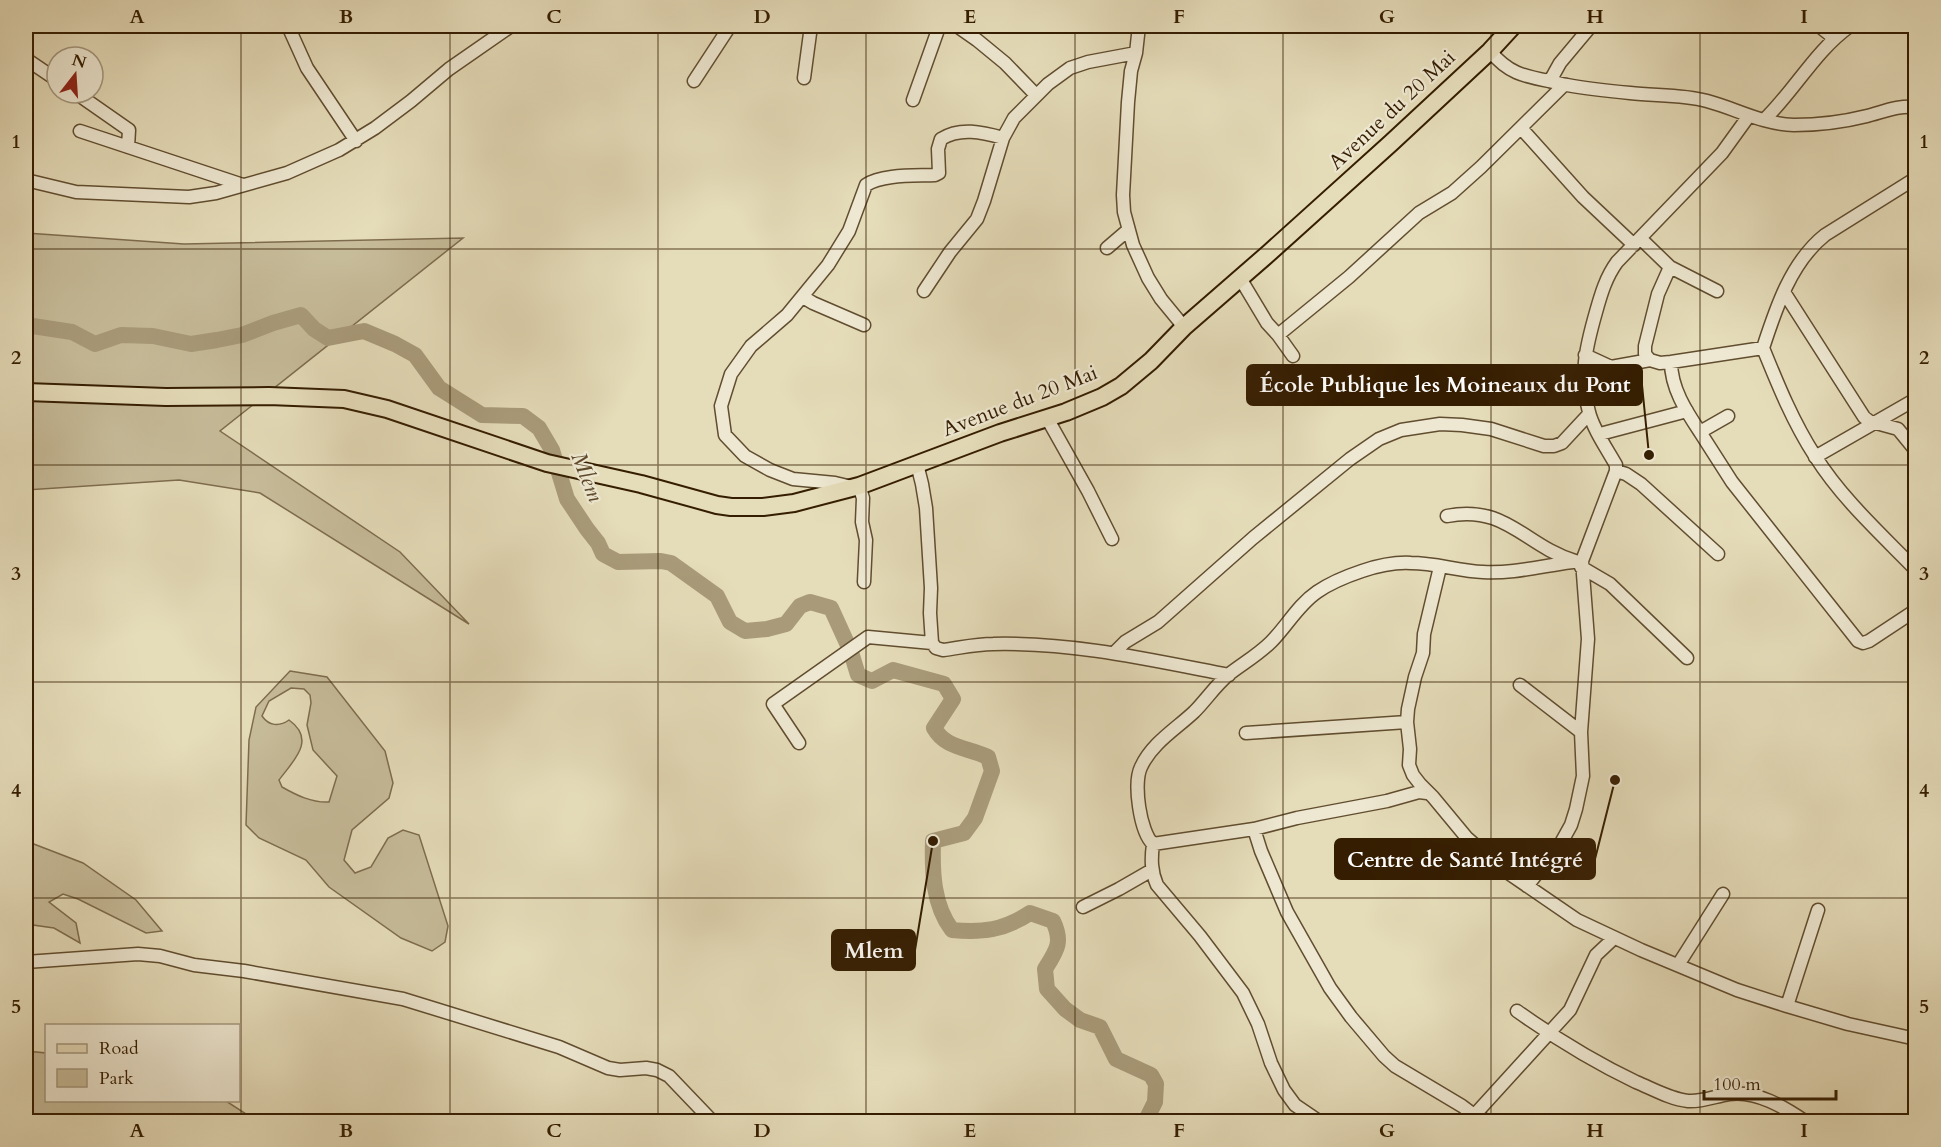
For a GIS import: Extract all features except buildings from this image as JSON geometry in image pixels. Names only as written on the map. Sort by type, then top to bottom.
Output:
[{"type":"main road","name":"Avenue du 20 Mai","points":[[26,393],[344,399],[387,409],[553,464],[641,484],[703,502],[731,507],[763,507],[794,503],[856,487],[1000,433],[1083,405],[1121,386],[1391,143],[1490,51],[1513,26]]},
{"type":"street","points":[[288,26],[307,68],[356,141]]},
{"type":"street","points":[[26,180],[76,192],[189,197],[216,193],[287,172],[312,163],[356,141],[411,102],[449,69],[508,26]]},
{"type":"street","points":[[694,81],[730,26]]},
{"type":"street","points":[[804,78],[811,26]]},
{"type":"street","points":[[913,100],[930,49],[941,26]]},
{"type":"street","points":[[957,26],[991,51],[1036,95]]},
{"type":"street","points":[[1139,26],[1131,71],[1125,149],[1123,195],[1128,230],[1137,255],[1155,291],[1184,327]]},
{"type":"street","points":[[1550,81],[1560,63],[1591,26]]},
{"type":"street","points":[[1819,26],[1834,38]]},
{"type":"street","points":[[1764,120],[1834,38],[1851,26]]},
{"type":"street","points":[[1490,51],[1500,63],[1515,73],[1535,79],[1631,93],[1688,97],[1707,101],[1748,117],[1794,125],[1830,123],[1889,109],[1916,107]]},
{"type":"street","points":[[924,291],[950,252],[977,219],[1002,138],[1014,118],[1036,95],[1070,68],[1088,62],[1136,53]]},
{"type":"street","points":[[26,59],[45,72]]},
{"type":"street","points":[[1278,335],[1349,278],[1419,213],[1452,193],[1564,85]]},
{"type":"street","points":[[93,105],[129,130],[128,147]]},
{"type":"street","points":[[1527,886],[1550,858],[1571,825],[1582,776],[1581,732],[1588,639],[1587,609],[1580,563],[1616,471],[1616,465],[1589,414],[1584,381],[1584,356],[1603,287],[1610,272],[1722,153],[1748,117]]},
{"type":"street","points":[[1521,128],[1583,197],[1670,267],[1717,291]]},
{"type":"street","points":[[81,131],[243,185]]},
{"type":"street","points":[[864,582],[866,540],[862,522],[863,498],[856,487],[793,478],[770,470],[745,456],[725,435],[721,406],[731,374],[751,346],[787,315],[828,264],[849,231],[866,185],[872,181],[890,178],[939,173],[938,149],[941,139],[949,134],[964,131],[985,133],[1002,138]]},
{"type":"street","points":[[1916,178],[1912,178],[1811,246],[1784,292],[1763,348],[1790,412],[1815,457],[1844,495],[1916,570]]},
{"type":"street","points":[[1107,248],[1128,230]]},
{"type":"street","points":[[1650,360],[1645,354],[1645,346],[1658,294],[1670,267]]},
{"type":"street","points":[[1240,278],[1267,323],[1293,356]]},
{"type":"street","points":[[1784,292],[1864,417],[1898,429],[1916,450]]},
{"type":"street","points":[[803,297],[864,324]]},
{"type":"street","points":[[1584,356],[1611,367],[1650,360],[1660,363],[1671,362],[1763,348]]},
{"type":"street","points":[[1671,362],[1674,382],[1687,411],[1732,482],[1858,640],[1863,643],[1869,641],[1916,610]]},
{"type":"street","points":[[1815,457],[1916,399]]},
{"type":"street","points":[[1600,434],[1687,411]]},
{"type":"street","points":[[1114,653],[1125,642],[1158,622],[1253,538],[1350,459],[1379,439],[1401,430],[1440,424],[1491,429],[1544,446],[1554,446],[1562,442],[1589,414]]},
{"type":"street","points":[[1700,432],[1728,416]]},
{"type":"street","points":[[1047,418],[1112,539]]},
{"type":"street","points":[[917,464],[926,508],[932,643],[936,648],[942,650],[990,644],[1030,644],[1080,648],[1229,675]]},
{"type":"street","points":[[1616,471],[1626,474],[1641,484],[1718,554]]},
{"type":"street","points":[[1447,516],[1477,513],[1498,519],[1551,551],[1580,563],[1610,584],[1687,658]]},
{"type":"street","points":[[1320,1122],[1295,1105],[1284,1090],[1243,993],[1200,936],[1157,885],[1152,870],[1153,844],[1149,840],[1140,809],[1137,779],[1140,767],[1153,749],[1178,724],[1194,712],[1213,689],[1269,644],[1305,602],[1317,592],[1339,580],[1359,572],[1409,562],[1471,571],[1500,572],[1580,563]]},
{"type":"street","points":[[1427,793],[1413,775],[1409,765],[1407,722],[1410,692],[1423,653],[1424,634],[1440,567]]},
{"type":"street","points":[[799,743],[773,704],[868,638],[932,643]]},
{"type":"street","points":[[1520,685],[1581,732]]},
{"type":"street","points":[[1246,733],[1407,722]]},
{"type":"street","points":[[1153,844],[1254,829],[1419,792],[1427,793],[1433,796],[1467,838],[1504,870],[1577,920],[1737,990],[1848,1024],[1916,1039]]},
{"type":"street","points":[[1254,829],[1287,912],[1330,988],[1351,1017],[1395,1066],[1462,1106],[1473,1117],[1487,1122]]},
{"type":"street","points":[[1083,907],[1152,870]]},
{"type":"street","points":[[1678,965],[1723,894]]},
{"type":"street","points":[[1787,1006],[1818,909]]},
{"type":"street","points":[[1473,1117],[1570,1010],[1596,955],[1614,938]]},
{"type":"street","points":[[26,962],[91,959],[113,955],[160,956],[194,965],[243,971],[403,999],[537,1039],[608,1068],[657,1070],[669,1076],[713,1122]]},
{"type":"street","points":[[1517,1011],[1578,1053],[1663,1094],[1689,1101],[1731,1093],[1750,1095],[1783,1106],[1806,1122]]},
{"type":"green space","points":[[26,233],[184,244],[463,238],[220,431],[400,552],[469,624],[260,493],[179,480],[26,490]]},
{"type":"green space","points":[[290,671],[327,677],[385,751],[393,783],[389,798],[352,830],[344,860],[355,873],[371,867],[388,838],[403,830],[419,835],[448,926],[445,942],[432,951],[401,938],[329,887],[306,860],[259,838],[246,825],[249,740],[256,707]],"holes":[[[291,688],[304,689],[310,695],[307,725],[313,750],[337,776],[329,802],[310,800],[282,787],[279,780],[300,750],[301,735],[289,720],[282,724],[274,724],[262,716],[269,701]]]},
{"type":"green space","points":[[26,841],[83,863],[136,900],[162,931],[146,933],[78,899],[63,894],[49,902],[76,923],[80,943],[54,928],[26,924]]},
{"type":"green space","points":[[26,1051],[45,1053],[45,1102],[228,1102],[257,1121],[26,1121]]},
{"type":"waterway","name":"Mlem","points":[[26,325],[72,332],[95,344],[121,335],[153,336],[191,344],[242,335],[301,315],[314,329],[328,338],[364,331],[415,355],[439,388],[482,415],[523,416],[539,428],[552,450],[567,499],[598,543],[603,554],[618,562],[661,561],[671,563],[717,596],[730,622],[745,631],[786,624],[800,606],[810,602],[831,608],[851,652],[858,675],[872,681],[893,670],[944,684],[953,699],[934,728],[951,744],[988,757],[992,771],[975,818],[964,833],[933,841],[935,888],[941,910],[952,930],[993,929],[1030,913],[1053,921],[1058,940],[1045,969],[1047,989],[1065,1009],[1080,1020],[1100,1027],[1116,1059],[1151,1075],[1156,1084],[1155,1102],[1145,1122]]},
{"type":"place","name":"École Publique les Moineaux du Pont","points":[[1649,455]]},
{"type":"place","name":"Centre de Santé Intégré","points":[[1615,780]]},
{"type":"place","name":"Mlem","points":[[933,841]]}]
